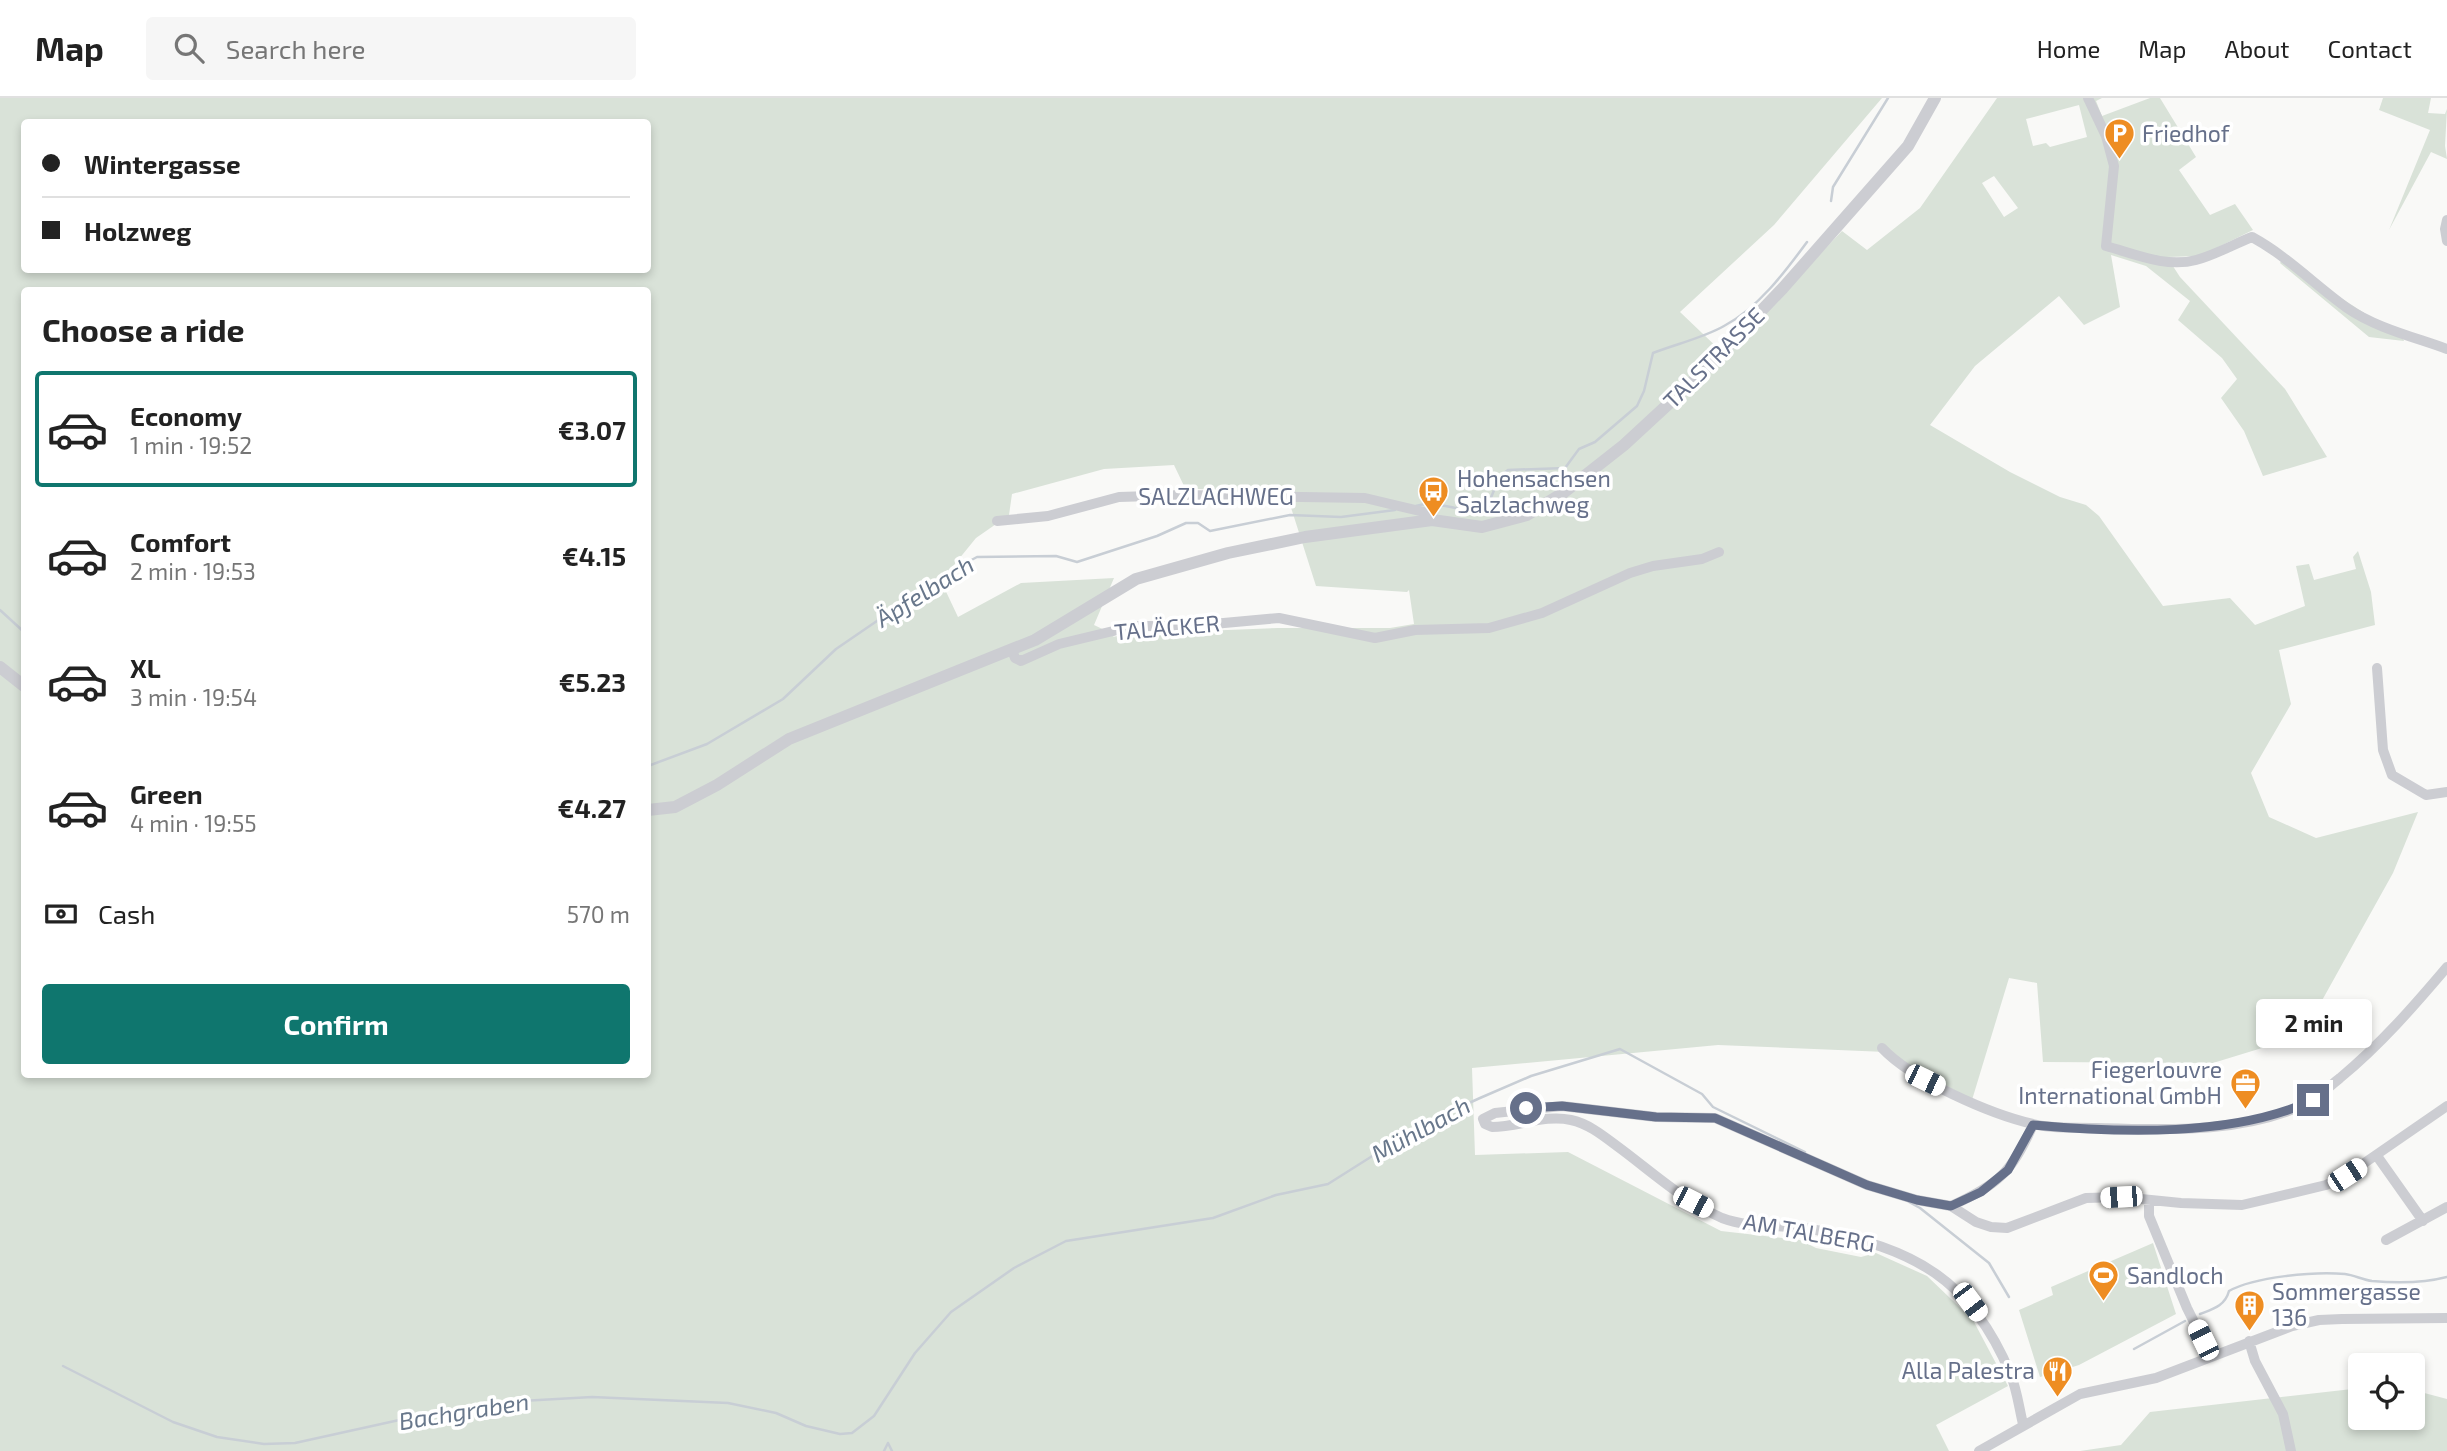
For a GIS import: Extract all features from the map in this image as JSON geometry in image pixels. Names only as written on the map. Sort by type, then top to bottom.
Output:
[{"type":"street","name":"TALSTRASSE","points":[[1432,520],[1482,527],[1527,515],[1563,493],[1624,445],[1703,372],[1783,288],[1908,146],[1935,98]]},
{"type":"street","points":[[2088,98],[2106,136],[2114,166],[2106,246],[2161,261],[2177,262],[2200,259],[2252,237],[2282,256],[2348,309],[2375,323],[2447,349]]},
{"type":"street","points":[[2447,220],[2447,241]]},
{"type":"street","name":"SALZLACHWEG","points":[[997,521],[1048,516],[1119,498],[1183,495],[1365,498],[1424,512],[1432,520]]},
{"type":"street","name":"TALÄCKER","points":[[1432,520],[1305,537],[1136,579],[1035,640],[1012,650],[1015,658],[1021,661],[1059,644],[1134,626],[1191,626],[1279,618],[1375,638],[1415,629],[1441,631],[1489,628],[1542,613],[1630,573],[1653,566],[1702,559],[1719,552]]},
{"type":"street","points":[[651,810],[675,807],[717,785],[789,739],[1012,650]]},
{"type":"street","points":[[0,667],[21,684]]},
{"type":"street","points":[[2378,668],[2383,750],[2392,775],[2426,795],[2447,792]]},
{"type":"street","points":[[1882,1048],[1890,1057],[1925,1080],[1976,1104],[2033,1125],[2118,1128],[2207,1127],[2242,1123],[2291,1110],[2313,1100],[2362,1059],[2416,1004],[2447,967]]},
{"type":"street","name":"AM TALBERG","points":[[1951,1206],[1917,1200],[1867,1185],[1715,1118],[1656,1117],[1562,1106],[1495,1112],[1483,1119],[1485,1124],[1492,1127],[1549,1119],[1570,1120],[1602,1135],[1693,1202],[1723,1218],[1839,1235],[1888,1247],[1931,1268],[1970,1302],[1983,1320],[2011,1374],[2024,1424]]},
{"type":"street","points":[[1951,1206],[1976,1222],[2007,1228],[2086,1198],[2121,1197],[2216,1205],[2249,1204],[2326,1185],[2347,1175],[2447,1106]]},
{"type":"street","points":[[1951,1206],[1981,1192],[2008,1170],[2033,1125]]},
{"type":"street","points":[[2377,1156],[2423,1221]]},
{"type":"street","points":[[2149,1200],[2149,1216],[2211,1356]]},
{"type":"street","points":[[2386,1240],[2447,1207]]},
{"type":"street","points":[[1979,1451],[2086,1392],[2156,1378],[2249,1341],[2319,1320],[2447,1318]]},
{"type":"street","points":[[2249,1341],[2255,1361],[2283,1414],[2291,1451]]},
{"type":"shaded area","points":[[0,98],[1882,98],[1774,225],[1680,312],[1724,354],[1842,231],[1867,250],[1920,208],[1997,98],[2102,98],[2096,101],[2102,116],[2150,98],[2160,98],[2196,157],[2179,170],[2210,215],[2235,204],[2253,230],[2200,256],[2167,257],[2180,277],[2285,389],[2327,457],[2263,476],[2244,431],[2221,398],[2237,379],[2222,358],[2178,320],[2190,301],[2146,266],[2111,255],[2120,307],[2084,325],[2059,296],[1975,366],[1930,425],[2010,472],[2060,497],[2086,505],[2099,516],[2163,606],[2230,598],[2255,625],[2305,606],[2296,566],[2309,564],[2314,580],[2356,569],[2353,557],[2358,551],[2371,592],[2375,625],[2279,650],[2291,704],[2251,773],[2269,817],[2316,838],[2418,812],[2393,873],[2315,1013],[2275,1044],[2213,1063],[2043,1062],[2037,983],[2009,978],[1972,1100],[1886,1052],[1718,1045],[1472,1068],[1475,1155],[1568,1152],[1721,1231],[1800,1240],[1816,1248],[1861,1257],[1876,1253],[1927,1276],[1973,1320],[2008,1386],[1936,1425],[1949,1451],[0,1451]],"holes":[[[2079,105],[2087,137],[2050,147],[2046,143],[2033,146],[2026,119]],[[1994,176],[2018,208],[2004,217],[1982,183]],[[1174,465],[1185,488],[1287,495],[1316,586],[1409,590],[1414,624],[1390,628],[1278,628],[1125,634],[1113,637],[1115,635],[1094,625],[1114,578],[1021,583],[958,617],[941,581],[976,538],[1009,515],[1012,494],[1104,469]]]},
{"type":"shaded area","points":[[2383,98],[2431,98],[2428,113],[2445,114],[2447,109],[2447,159],[2431,152],[2389,230],[2430,130],[2379,110]]},
{"type":"shaded area","points":[[2282,260],[2404,341],[2369,337],[2280,263]]},
{"type":"shaded area","name":"Sandloch","points":[[2153,1243],[2176,1314],[2079,1365],[2040,1377],[2019,1310],[2053,1295],[2051,1287]]},
{"type":"shaded area","points":[[2348,1389],[2348,1430],[2425,1430],[2425,1393],[2447,1399],[2447,1451],[2080,1451],[2121,1445],[2150,1412]]},
{"type":"waterway","name":"Äpfelbach","points":[[1831,201],[1833,187],[1888,98]]},
{"type":"waterway","name":"Äpfelbach","points":[[1416,506],[1434,504],[1478,510],[1487,507],[1500,476],[1508,470],[1565,468],[1579,449],[1595,442],[1637,406],[1644,391],[1653,353],[1707,334],[1748,310],[1790,265],[1807,242]]},
{"type":"waterway","name":"Äpfelbach","points":[[651,765],[707,744],[783,699],[836,649],[947,573],[977,557],[1056,556],[1077,562],[1157,536],[1186,523],[1198,523],[1210,531],[1290,515],[1341,517],[1395,510]]},
{"type":"waterway","name":"Äpfelbach","points":[[0,610],[21,629]]},
{"type":"waterway","name":"Mühlbach","points":[[63,1366],[173,1422],[217,1437],[264,1444],[295,1443],[422,1415],[503,1402],[592,1397],[728,1403],[776,1413],[806,1426],[840,1434],[852,1433],[874,1416],[915,1353],[951,1312],[1014,1268],[1066,1241],[1213,1218],[1276,1195],[1328,1184],[1423,1124],[1531,1076],[1620,1049],[1702,1094],[1713,1107],[1805,1152]]},
{"type":"waterway","name":"Mühlbach","points":[[1909,1202],[1989,1263],[2009,1297]]},
{"type":"waterway","name":"Mühlbach","points":[[2200,1314],[2218,1306],[2229,1291],[2240,1286],[2285,1276],[2332,1273],[2372,1281],[2400,1282],[2447,1277]]},
{"type":"waterway","name":"Mühlbach","points":[[2134,1349],[2185,1321]]},
{"type":"waterway","name":"Mühlbach","points":[[888,1443],[892,1451]]},
{"type":"waterway","name":"Mühlbach","points":[[884,1451],[888,1443]]},
{"type":"place","name":"Friedhof","points":[[2119,161]]},
{"type":"place","name":"Hohensachsen Salzlachweg","points":[[1434,519]]},
{"type":"place","name":"Fiegerlouvre International GmbH","points":[[2245,1110]]},
{"type":"place","name":"Sandloch","points":[[2104,1303]]},
{"type":"place","name":"Sommergasse 136","points":[[2249,1332]]},
{"type":"place","name":"Alla Palestra","points":[[2058,1398]]},
{"type":"route","points":[[1526,1108],[1562,1106],[1656,1117],[1715,1118],[1867,1185],[1917,1200],[1951,1206],[1997,1181],[2021,1152],[2033,1125],[2207,1127],[2242,1123],[2291,1110],[2313,1100]]},
{"type":"water label","name":"Bachgraben","points":[[464,1412]]}]
